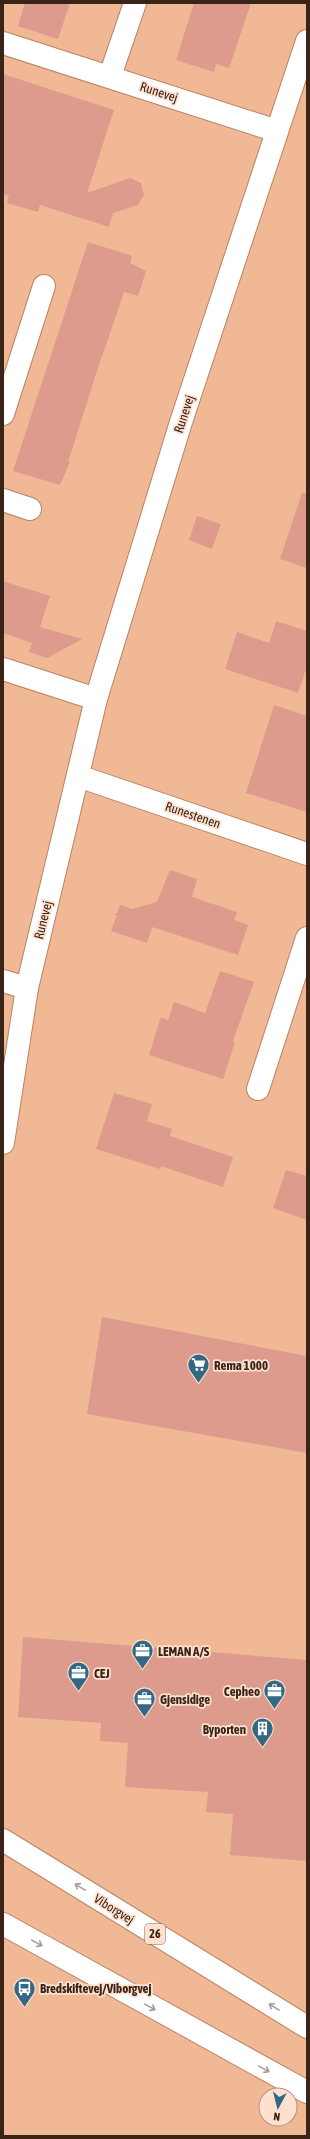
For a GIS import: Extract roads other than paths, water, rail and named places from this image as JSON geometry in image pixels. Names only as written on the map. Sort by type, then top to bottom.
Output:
[{"type":"street","points":[[110,76],[135,3]]},
{"type":"street","name":"Runevej","points":[[3,1144],[27,988],[96,699],[181,422],[307,41]]},
{"type":"street","name":"Runevej","points":[[3,43],[110,76],[277,131]]},
{"type":"street","points":[[3,414],[11,364],[44,286]]},
{"type":"street","points":[[3,500],[30,509]]},
{"type":"street","points":[[3,669],[96,699]]},
{"type":"street","name":"Runestenen","points":[[78,776],[307,854]]},
{"type":"street","points":[[258,1089],[307,938]]},
{"type":"street","points":[[3,981],[27,988]]},
{"type":"street","name":"Viborgvej","points":[[3,1840],[307,2027]]},
{"type":"street","points":[[3,1924],[307,2092]]},
{"type":"place","name":"Rema 1000","points":[[199,1384]]},
{"type":"place","name":"LEMAN A/S","points":[[142,1670]]},
{"type":"place","name":"CEJ","points":[[79,1692]]},
{"type":"place","name":"Cepheo","points":[[275,1710]]},
{"type":"place","name":"Gjensidige","points":[[144,1718]]},
{"type":"place","name":"Byporten","points":[[262,1748]]},
{"type":"place","name":"Bredskiftevej/Viborgvej","points":[[24,2008]]}]
